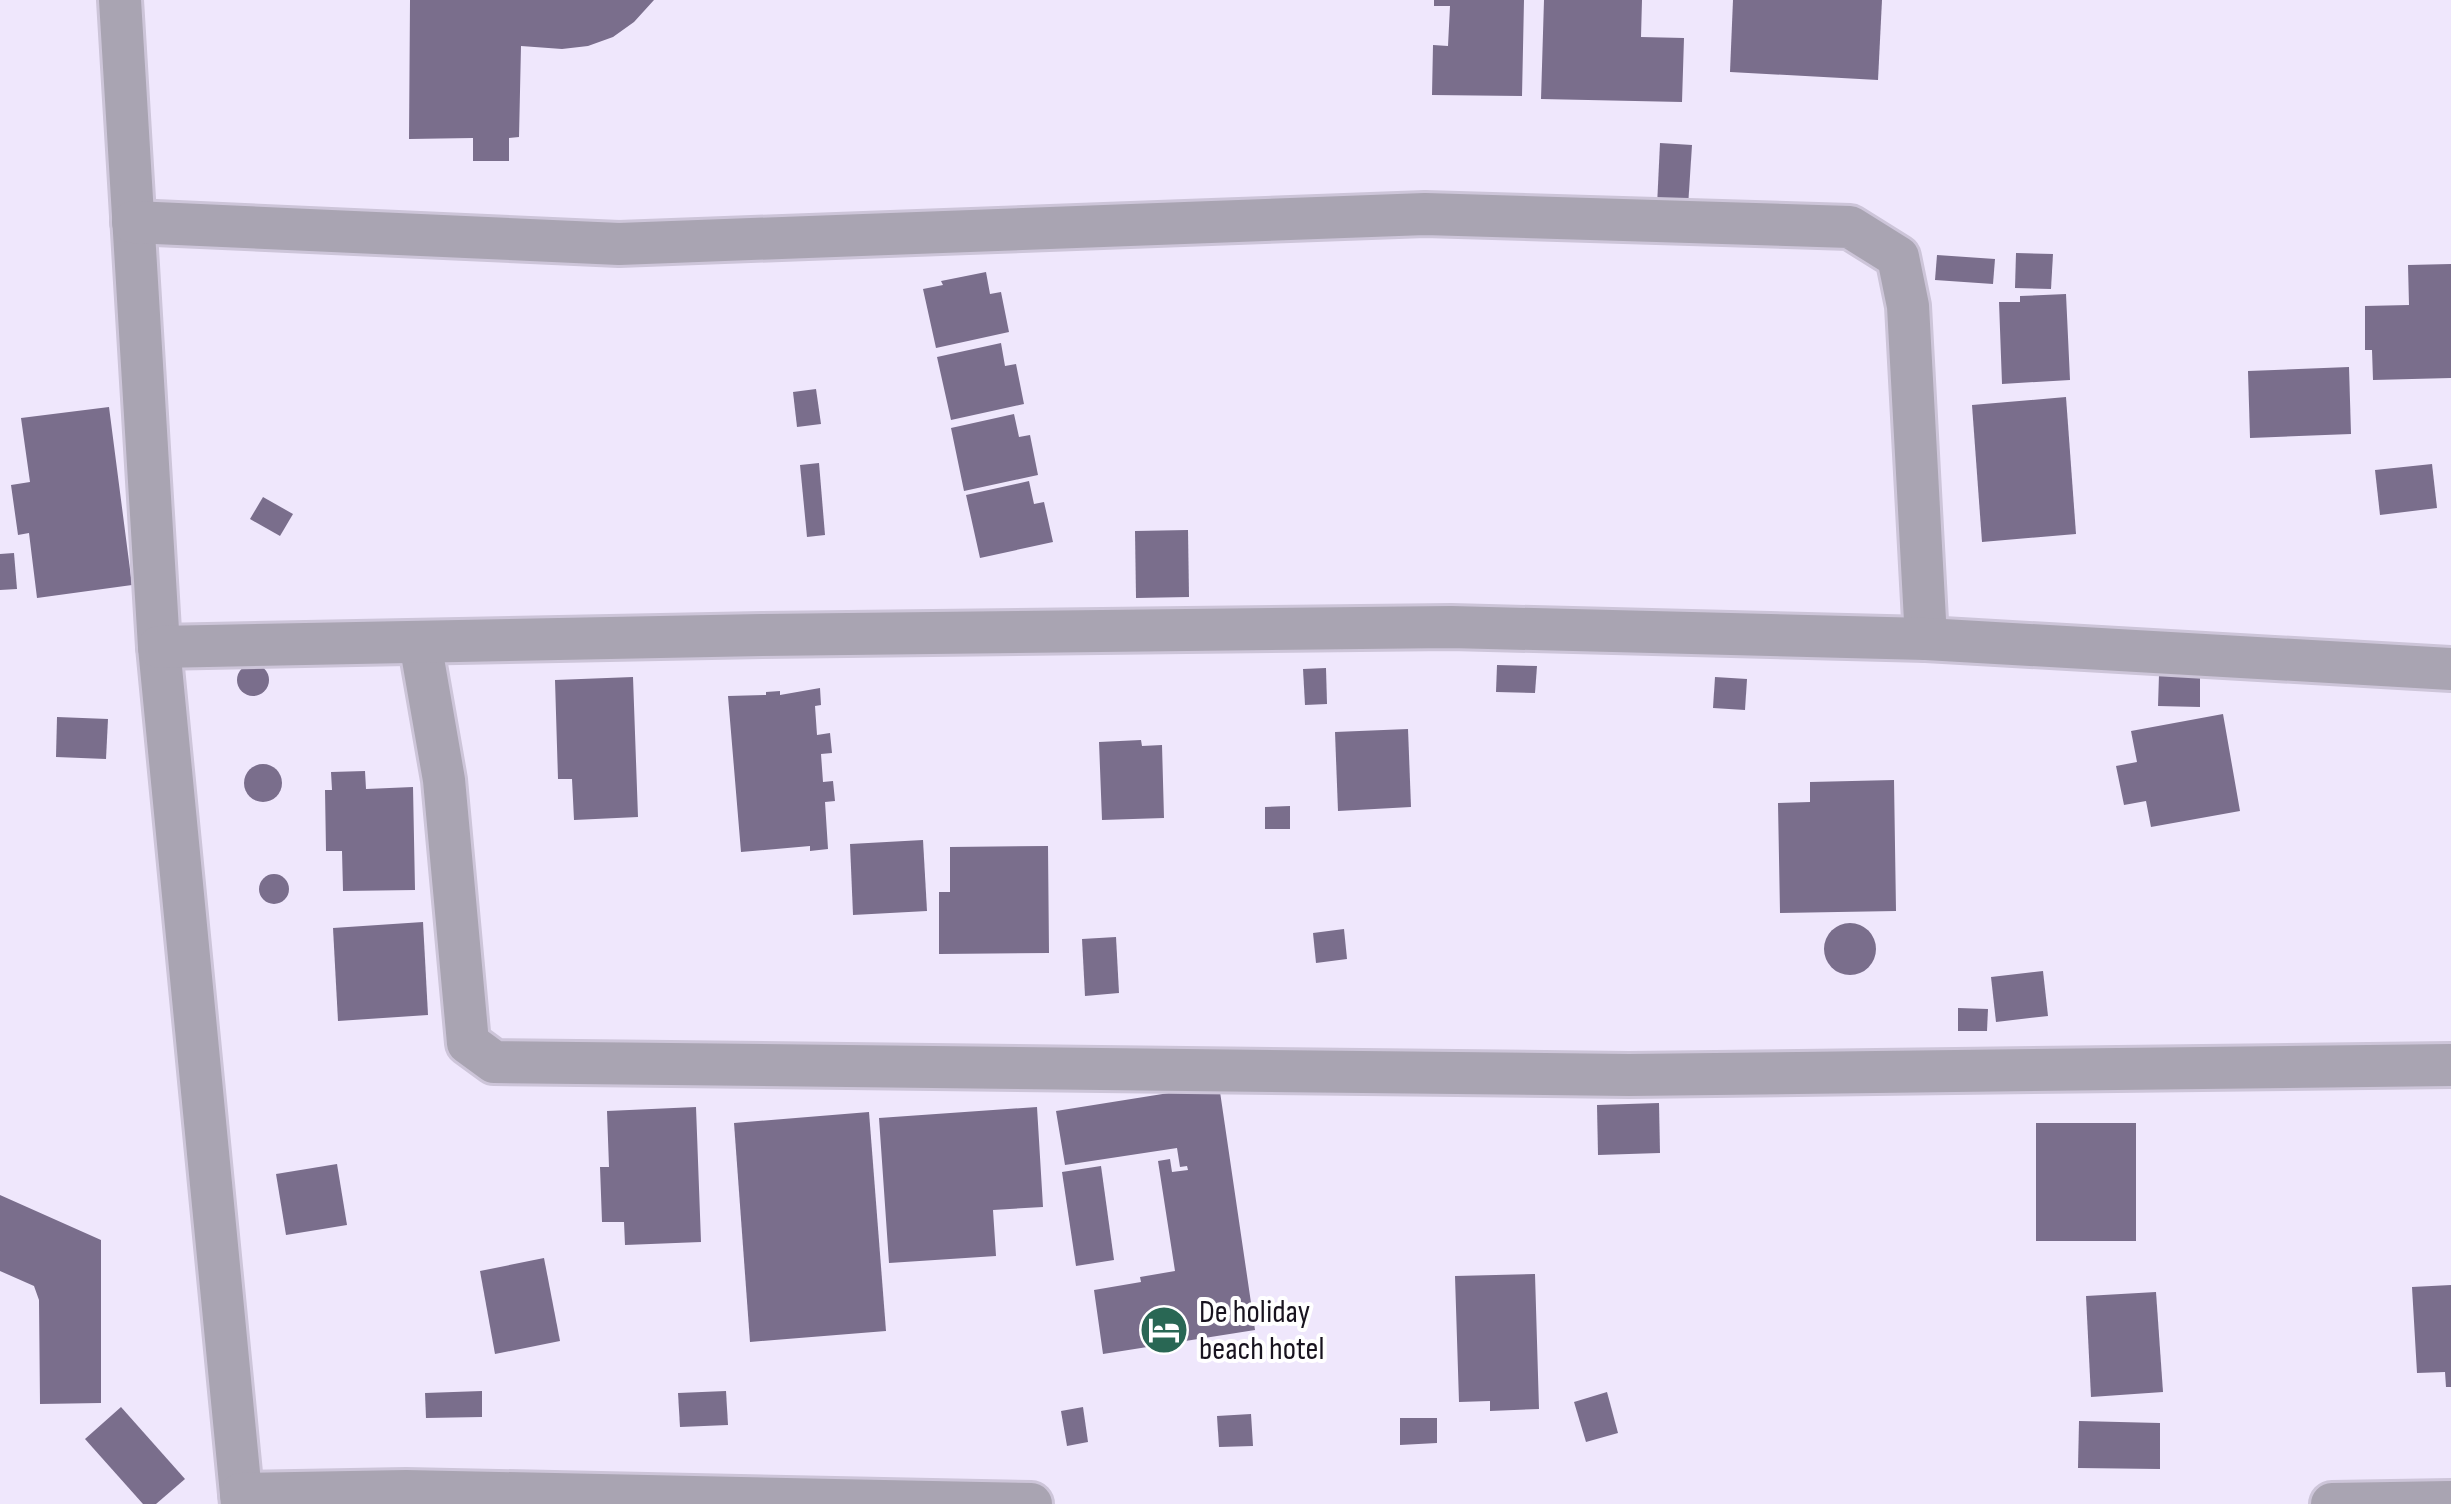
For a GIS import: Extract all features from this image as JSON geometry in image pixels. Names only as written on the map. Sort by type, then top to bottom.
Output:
[{"type":"street","points":[[120,0],[159,647],[241,1499],[406,1491],[1031,1504]]},
{"type":"street","points":[[133,222],[620,244],[1425,214],[1850,227],[1898,257],[1908,306],[1926,639]]},
{"type":"street","points":[[159,647],[1451,627],[1926,639],[2451,668]]},
{"type":"street","points":[[420,642],[444,780],[468,1043],[494,1062],[1629,1075],[2451,1065]]},
{"type":"street","points":[[2332,1504],[2451,1502]]},
{"type":"building","points":[[410,0],[654,0],[613,37],[588,46],[521,46],[519,137],[509,138],[509,161],[473,161],[473,138],[409,139]]},
{"type":"building","points":[[1434,0],[1524,0],[1522,96],[1432,95],[1433,45],[1448,46],[1450,6],[1434,6]]},
{"type":"building","points":[[1544,0],[1642,0],[1641,37],[1684,38],[1682,102],[1541,99]]},
{"type":"building","points":[[1733,0],[1882,0],[1878,80],[1730,72]]},
{"type":"building","points":[[1660,143],[1692,145],[1688,207],[1657,206]]},
{"type":"building","points":[[2016,253],[2053,254],[2051,289],[2015,288]]},
{"type":"building","points":[[1937,255],[1995,259],[1993,284],[1935,280]]},
{"type":"building","points":[[2451,264],[2451,378],[2373,380],[2372,350],[2365,350],[2365,306],[2409,305],[2408,265]]},
{"type":"building","points":[[986,272],[990,294],[1001,292],[1009,332],[936,348],[923,289],[943,285],[941,281]]},
{"type":"building","points":[[2066,294],[2070,380],[2002,384],[1999,302],[2020,302],[2020,296]]},
{"type":"building","points":[[1001,343],[1005,366],[1016,364],[1024,404],[951,420],[937,357]]},
{"type":"building","points":[[2349,367],[2351,434],[2250,438],[2248,371]]},
{"type":"building","points":[[816,389],[821,424],[797,427],[793,392]]},
{"type":"building","points":[[2066,397],[2076,534],[1982,542],[1972,405]]},
{"type":"building","points":[[109,407],[132,585],[37,598],[29,533],[18,535],[11,485],[30,482],[21,418]]},
{"type":"building","points":[[1014,414],[1019,437],[1030,435],[1038,475],[964,491],[951,428]]},
{"type":"building","points":[[819,463],[825,535],[807,537],[800,465]]},
{"type":"building","points":[[2432,464],[2437,508],[2380,515],[2375,470]]},
{"type":"building","points":[[1029,481],[1034,504],[1044,502],[1053,542],[980,558],[966,495]]},
{"type":"building","points":[[263,497],[293,514],[280,536],[250,519]]},
{"type":"building","points":[[1188,530],[1189,597],[1136,598],[1135,531]]},
{"type":"building","points":[[14,553],[17,589],[0,590],[0,554]]},
{"type":"building","points":[[253,664],[265,668],[269,680],[265,692],[253,696],[241,692],[237,680],[241,668]]},
{"type":"building","points":[[1497,665],[1537,666],[1535,693],[1496,692]]},
{"type":"building","points":[[1326,668],[1327,704],[1305,705],[1303,669]]},
{"type":"building","points":[[2159,675],[2200,676],[2200,707],[2158,706]]},
{"type":"building","points":[[633,677],[638,817],[574,820],[572,779],[558,779],[555,680]]},
{"type":"building","points":[[1715,677],[1747,679],[1745,710],[1713,708]]},
{"type":"building","points":[[820,688],[821,705],[815,706],[817,735],[830,733],[832,753],[821,754],[823,782],[833,781],[835,801],[825,802],[828,849],[810,851],[810,846],[741,852],[728,696],[780,691],[780,695]]},
{"type":"building","points":[[2223,714],[2240,811],[2151,827],[2146,801],[2124,805],[2116,766],[2137,762],[2131,731]]},
{"type":"building","points":[[57,717],[108,719],[106,759],[56,757]]},
{"type":"building","points":[[1408,729],[1411,807],[1338,811],[1335,732]]},
{"type":"building","points":[[1141,740],[1142,746],[1162,745],[1164,818],[1102,820],[1099,742]]},
{"type":"building","points":[[263,764],[276,770],[282,783],[276,796],[263,802],[250,796],[244,783],[250,770]]},
{"type":"building","points":[[365,771],[366,789],[413,787],[415,890],[343,891],[342,851],[326,851],[325,790],[332,790],[331,772]]},
{"type":"building","points":[[1894,780],[1896,911],[1780,913],[1778,803],[1810,802],[1810,782]]},
{"type":"building","points":[[1290,806],[1290,829],[1265,829],[1265,807]]},
{"type":"building","points":[[923,840],[927,911],[853,915],[850,844]]},
{"type":"building","points":[[1048,846],[1049,953],[939,954],[939,892],[950,892],[950,847]]},
{"type":"building","points":[[274,874],[285,878],[289,889],[285,900],[274,904],[263,900],[259,889],[263,878]]},
{"type":"building","points":[[423,922],[428,1015],[338,1021],[333,928]]},
{"type":"building","points":[[1850,923],[1868,931],[1876,949],[1868,967],[1850,975],[1832,967],[1824,949],[1832,931]]},
{"type":"building","points":[[1344,929],[1347,959],[1316,963],[1313,933]]},
{"type":"building","points":[[1116,937],[1119,993],[1085,996],[1082,939]]},
{"type":"building","points":[[2043,971],[2048,1016],[1996,1022],[1991,977]]},
{"type":"building","points":[[1958,1008],[1988,1009],[1987,1031],[1958,1031]]},
{"type":"building","points":[[1219,1085],[1255,1330],[1103,1354],[1094,1290],[1175,1271],[1158,1161],[1170,1159],[1172,1172],[1188,1170],[1187,1166],[1180,1167],[1177,1148],[1065,1165],[1056,1111]]},
{"type":"building","points":[[1659,1103],[1660,1153],[1598,1155],[1597,1105]]},
{"type":"building","points":[[696,1107],[701,1242],[625,1245],[624,1222],[602,1222],[600,1167],[609,1167],[607,1111]]},
{"type":"building","points":[[1037,1107],[1043,1207],[993,1210],[996,1256],[889,1263],[879,1118]]},
{"type":"building","points":[[869,1112],[886,1331],[750,1342],[734,1123]]},
{"type":"building","points":[[2036,1123],[2136,1123],[2136,1241],[2036,1241]]},
{"type":"building","points":[[337,1164],[347,1225],[286,1235],[276,1174]]},
{"type":"building","points":[[1101,1166],[1114,1260],[1076,1266],[1062,1172]]},
{"type":"building","points":[[0,1195],[101,1240],[101,1403],[40,1404],[39,1300],[34,1286],[0,1271]]},
{"type":"building","points":[[544,1258],[560,1341],[495,1354],[480,1271]]},
{"type":"building","points":[[1535,1274],[1539,1409],[1490,1411],[1490,1401],[1459,1402],[1455,1276]]},
{"type":"building","points":[[2451,1285],[2451,1387],[2446,1387],[2445,1372],[2417,1373],[2412,1287]]},
{"type":"building","points":[[2156,1292],[2163,1392],[2091,1397],[2086,1296]]},
{"type":"building","points":[[482,1391],[482,1417],[426,1418],[425,1393]]},
{"type":"building","points":[[726,1391],[728,1425],[680,1427],[678,1393]]},
{"type":"building","points":[[1607,1392],[1618,1433],[1586,1442],[1574,1402]]},
{"type":"building","points":[[121,1407],[185,1479],[156,1504],[143,1504],[85,1439]]},
{"type":"building","points":[[1083,1407],[1088,1442],[1067,1446],[1061,1411]]},
{"type":"building","points":[[1251,1414],[1253,1446],[1219,1447],[1217,1416]]},
{"type":"building","points":[[1400,1418],[1437,1418],[1437,1443],[1400,1445]]},
{"type":"building","points":[[2079,1421],[2160,1423],[2160,1469],[2078,1468]]},
{"type":"place","name":"De holiday beach hotel","points":[[1164,1330]]}]
